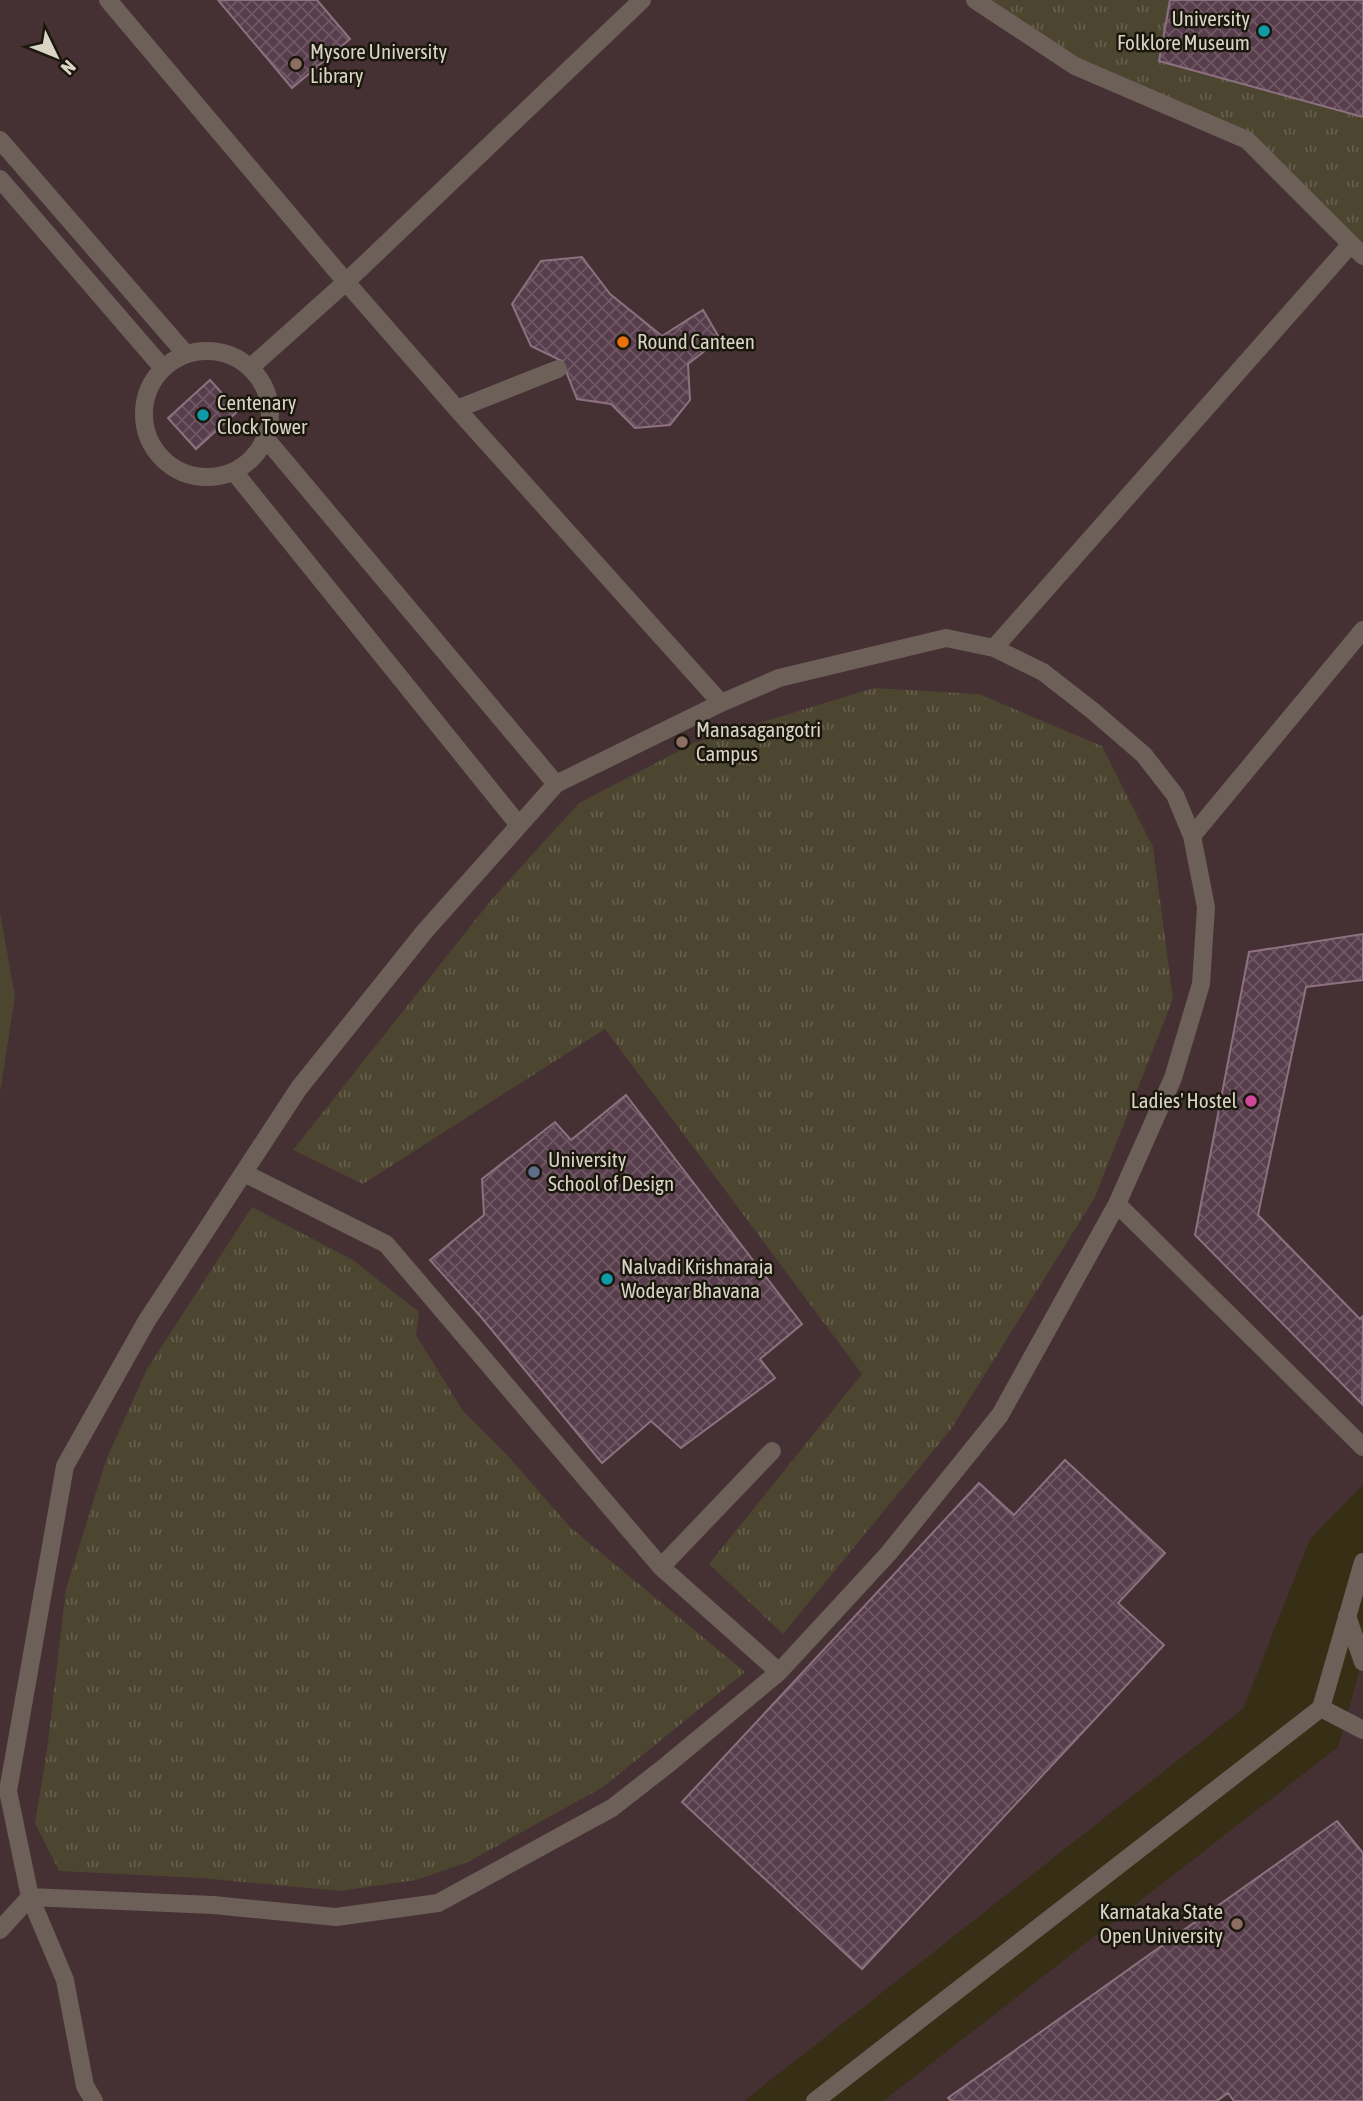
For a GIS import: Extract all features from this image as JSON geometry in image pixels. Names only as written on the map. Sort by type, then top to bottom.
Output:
[{"type":"street","points":[[108,0],[346,282],[721,703]]},
{"type":"street","points":[[252,366],[346,282],[642,0]]},
{"type":"street","points":[[975,0],[1075,66],[1247,140],[1357,250],[994,648]]},
{"type":"street","points":[[0,140],[185,353]]},
{"type":"street","points":[[0,179],[162,367]]},
{"type":"street","points":[[220,350],[252,366],[271,401],[267,440],[234,473],[199,479],[166,465],[145,435],[144,399],[162,367],[185,353],[220,350]]},
{"type":"street","points":[[457,409],[558,369]]},
{"type":"street","points":[[267,440],[556,784]]},
{"type":"street","points":[[234,473],[518,824]]},
{"type":"street","points":[[1192,836],[1363,630]]},
{"type":"street","points":[[30,1897],[213,1905],[336,1917],[438,1903],[611,1808],[779,1672],[888,1554],[1000,1415],[1117,1204],[1172,1078],[1201,984],[1206,907],[1192,836],[1175,795],[1144,755],[1093,710],[1043,672],[994,648],[946,638],[779,678],[721,703],[556,784],[425,931],[299,1088],[146,1322],[65,1466],[8,1791],[30,1897],[65,1980],[85,2086],[94,2101]]},
{"type":"street","points":[[244,1173],[386,1244],[661,1567],[779,1672]]},
{"type":"street","points":[[1117,1204],[1363,1447]]},
{"type":"street","points":[[661,1567],[772,1451]]},
{"type":"street","points":[[815,2101],[1321,1708],[1363,1562]]},
{"type":"street","points":[[1347,1616],[1363,1662]]},
{"type":"street","points":[[1321,1708],[1363,1730]]},
{"type":"street","points":[[0,1930],[30,1897]]},
{"type":"shaded area","name":"Manasagangotri Campus","points":[[0,0],[1363,0],[1363,1485],[1310,1539],[1243,1709],[744,2101],[0,2101]]},
{"type":"shaded area","name":"Karnataka State Open University","points":[[1363,1658],[1363,2101],[883,2101],[1338,1747]]},
{"type":"green space","points":[[975,0],[1363,0],[1363,256],[1247,140],[1075,66]]},
{"type":"green space","points":[[874,688],[979,694],[1102,746],[1153,847],[1173,999],[1095,1197],[951,1429],[783,1634],[709,1564],[862,1374],[605,1029],[363,1184],[293,1150],[492,899],[579,803],[694,743]]},
{"type":"green space","points":[[0,912],[15,996],[0,1093]]},
{"type":"green space","points":[[252,1207],[353,1260],[419,1312],[416,1335],[463,1411],[508,1456],[570,1527],[745,1672],[603,1787],[468,1862],[416,1880],[340,1891],[201,1878],[59,1871],[35,1823],[47,1750],[66,1589],[106,1460],[147,1369]]},
{"type":"building","name":"Mysore University Library","points":[[218,0],[317,0],[350,39],[292,88]]},
{"type":"building","name":"University Folklore Museum","points":[[1170,0],[1363,0],[1363,117],[1159,61]]},
{"type":"building","name":"Round Canteen","points":[[582,257],[610,294],[662,336],[703,310],[720,339],[688,364],[690,400],[670,425],[635,428],[611,404],[577,399],[562,361],[531,346],[512,304],[541,261]]},
{"type":"building","name":"Centenary Clock Tower","points":[[210,380],[238,411],[196,449],[168,418]]},
{"type":"building","name":"Ladies' Hostel","points":[[1363,934],[1363,980],[1306,987],[1258,1215],[1360,1319],[1363,1316],[1362,1404],[1195,1235],[1249,952]]},
{"type":"building","name":"Nalvadi Krishnaraja Wodeyar Bhavana","points":[[626,1095],[802,1324],[760,1359],[775,1378],[681,1448],[651,1421],[602,1463],[430,1260],[484,1215],[482,1179],[555,1122],[571,1140]]},
{"type":"building","points":[[1065,1460],[1165,1553],[1118,1603],[1164,1645],[862,1969],[682,1802],[979,1483],[1014,1515]]},
{"type":"building","name":"Karnataka State Open University","points":[[1337,1821],[1363,1853],[1363,2101],[1234,2101],[1228,2093],[1217,2101],[951,2101],[948,2098]]},
{"type":"place","name":"University Folklore Museum","points":[[1264,31]]},
{"type":"place","name":"Mysore University Library","points":[[296,64]]},
{"type":"place","name":"Round Canteen","points":[[623,342]]},
{"type":"place","name":"Centenary Clock Tower","points":[[203,415]]},
{"type":"place","name":"Manasagangotri Campus","points":[[682,742]]},
{"type":"place","name":"Ladies' Hostel","points":[[1251,1101]]},
{"type":"place","name":"University School of Design","points":[[534,1172]]},
{"type":"place","name":"Nalvadi Krishnaraja Wodeyar Bhavana","points":[[607,1279]]},
{"type":"place","name":"Karnataka State Open University","points":[[1237,1924]]}]
